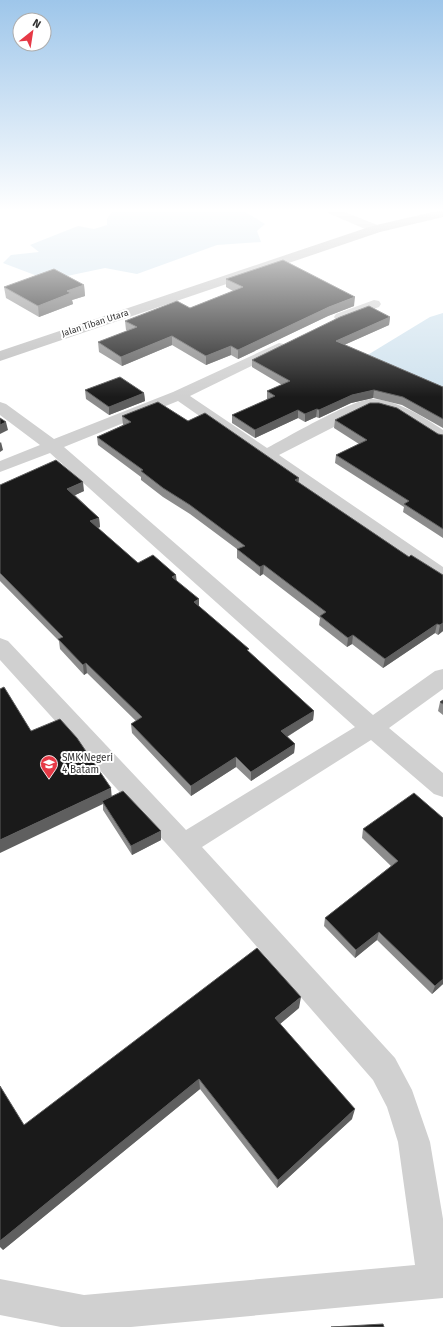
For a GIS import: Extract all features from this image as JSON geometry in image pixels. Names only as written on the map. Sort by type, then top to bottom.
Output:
[{"type":"street","name":"Jalan Tiban Utara","points":[[0,356],[246,273]]},
{"type":"street","points":[[328,324],[374,304]]},
{"type":"street","points":[[0,467],[179,395],[293,340]]},
{"type":"street","points":[[179,395],[443,576]]},
{"type":"street","points":[[266,455],[357,408],[371,404],[391,409],[420,423],[443,437]]},
{"type":"street","points":[[0,407],[53,446],[372,728],[443,787]]},
{"type":"street","points":[[0,646],[184,845],[384,1069],[401,1101],[414,1142],[439,1280],[84,1320],[0,1297]]},
{"type":"street","points":[[184,845],[372,728],[443,677]]},
{"type":"water","points":[[29,273],[82,273],[48,280]]},
{"type":"water","points":[[443,313],[443,389],[361,359],[430,317]]},
{"type":"building","points":[[43,273],[61,273],[84,285],[67,291],[71,293],[38,306],[4,287]]},
{"type":"building","points":[[244,273],[308,273],[355,297],[329,307],[238,350],[231,346],[206,356],[172,336],[121,357],[98,342],[137,327],[125,321],[177,301],[190,308],[243,287],[226,279]]},
{"type":"building","points":[[369,306],[390,317],[336,341],[443,387],[443,419],[403,397],[374,390],[352,395],[319,410],[317,409],[305,414],[298,410],[255,430],[232,415],[275,396],[267,391],[290,381],[252,360],[340,317]]},
{"type":"building","points":[[120,377],[144,393],[109,407],[85,390]]},
{"type":"building","points":[[158,402],[188,421],[205,413],[299,478],[295,480],[409,557],[411,555],[443,575],[443,623],[440,625],[437,624],[385,659],[353,635],[348,638],[320,616],[326,612],[264,565],[260,567],[237,549],[245,546],[190,505],[163,488],[141,471],[143,470],[97,437],[131,422],[122,416]]},
{"type":"building","points":[[370,403],[379,403],[397,408],[438,434],[443,435],[443,529],[404,504],[409,501],[336,455],[367,440],[335,420]]},
{"type":"building","points":[[0,418],[6,422],[0,425]]},
{"type":"building","points":[[56,460],[83,482],[67,489],[99,518],[90,521],[138,563],[153,555],[176,575],[172,577],[199,599],[194,602],[249,649],[247,650],[314,711],[281,731],[295,744],[251,772],[236,757],[191,786],[131,724],[142,717],[86,663],[83,665],[58,639],[63,637],[0,573],[0,485]]},
{"type":"building","name":"SMK Negeri 4 Batam","points":[[4,687],[31,731],[60,719],[77,738],[111,788],[0,840],[0,689]]},
{"type":"building","points":[[123,791],[161,831],[131,846],[102,801]]},
{"type":"building","points":[[414,793],[443,818],[443,979],[435,986],[379,932],[356,950],[325,918],[398,861],[363,829]]},
{"type":"building","points":[[257,948],[301,997],[275,1018],[355,1109],[278,1180],[199,1079],[0,1241],[0,1086],[24,1125]]},
{"type":"building","points":[[383,1324],[384,1327],[331,1327]]},
{"type":"place","name":"SMK Negeri 4 Batam","points":[[49,779]]}]
